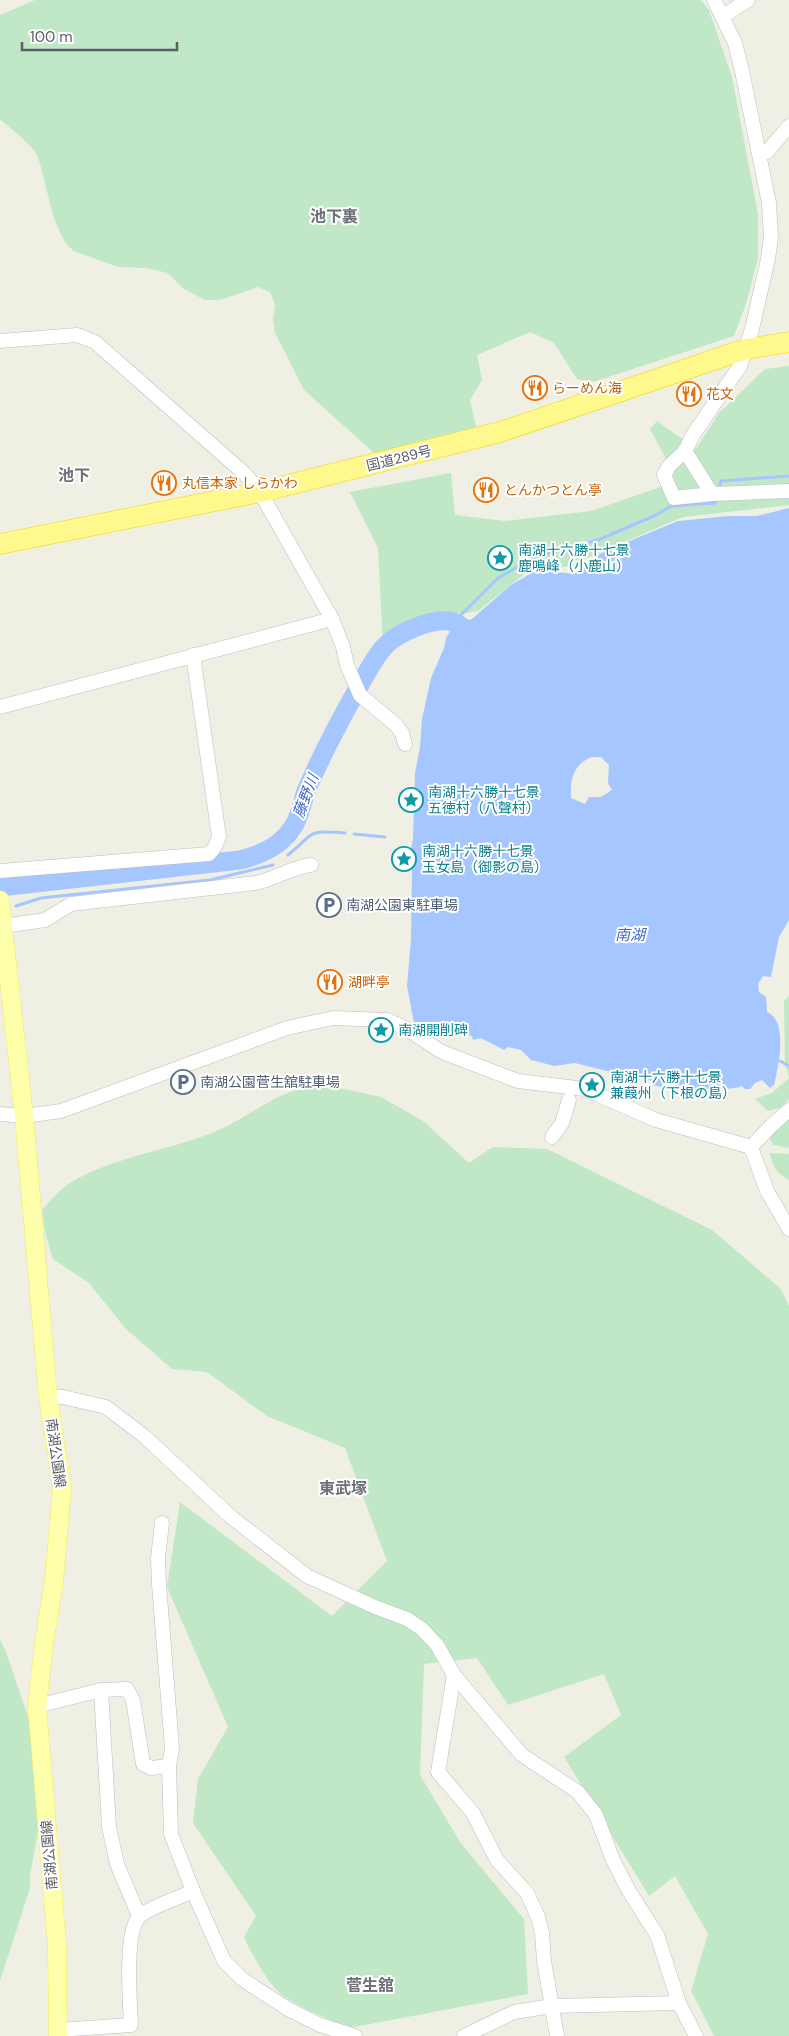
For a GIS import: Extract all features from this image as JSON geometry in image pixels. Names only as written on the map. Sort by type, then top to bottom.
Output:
[{"type":"highway","name":"国道289号","points":[[0,544],[260,492],[500,432],[746,349],[789,342]]},
{"type":"main road","name":"南湖公園線","points":[[0,900],[24,1116],[48,1396],[62,1487],[54,1581],[37,1706],[56,1944],[58,2033]]},
{"type":"street","points":[[714,0],[735,43],[742,71],[769,202],[771,237],[768,259],[746,349],[740,366],[709,411],[685,451],[669,466],[664,475],[674,498],[712,494],[789,491]]},
{"type":"street","points":[[723,16],[748,0]]},
{"type":"street","points":[[759,153],[767,152],[789,126]]},
{"type":"street","points":[[0,342],[77,335],[95,342],[245,474],[260,492],[332,619],[357,689],[396,725],[402,733],[405,744]]},
{"type":"street","points":[[685,451],[712,494]]},
{"type":"street","points":[[0,707],[332,619]]},
{"type":"street","points":[[0,871],[209,854],[215,847],[219,837],[193,655]]},
{"type":"street","points":[[3,926],[45,920],[71,904],[256,883],[268,880],[299,866],[311,864]]},
{"type":"street","points":[[0,1114],[24,1116],[61,1111],[287,1028],[333,1018],[387,1020],[405,1028],[442,1052],[518,1081],[585,1089],[656,1120],[751,1147]]},
{"type":"street","points":[[552,1137],[562,1122],[569,1100]]},
{"type":"street","points":[[751,1147],[789,1110]]},
{"type":"street","points":[[751,1147],[767,1190],[789,1230]]},
{"type":"street","points":[[48,1396],[63,1397],[106,1407],[144,1436],[230,1516],[307,1576],[374,1607],[407,1619],[422,1629],[437,1645],[454,1675],[522,1756],[578,1792],[596,1815],[613,1860],[629,1891],[657,1935],[679,2003],[696,2036]]},
{"type":"street","points":[[162,1523],[158,1558],[172,1748],[169,1766],[171,1834],[192,1891],[224,1961],[242,1979],[321,2031],[355,2036]]},
{"type":"street","points":[[454,1675],[438,1772],[473,1812],[497,1860],[527,1893],[538,1917],[558,2036]]},
{"type":"street","points":[[37,1706],[101,1690],[127,1689],[133,1700],[143,1764],[151,1768],[169,1766]]},
{"type":"street","points":[[101,1690],[109,1827],[117,1864],[140,1916]]},
{"type":"street","points":[[58,2033],[131,2025],[130,1940],[134,1926],[140,1916],[192,1891]]},
{"type":"street","points":[[464,2036],[514,2012],[552,2006],[679,2003]]},
{"type":"green space","points":[[35,0],[701,0],[709,10],[732,77],[758,214],[758,258],[746,304],[734,336],[593,382],[577,379],[554,343],[530,332],[477,355],[482,380],[470,400],[476,427],[374,453],[304,390],[275,333],[273,320],[275,304],[270,292],[258,287],[220,300],[205,300],[184,289],[168,273],[146,268],[118,267],[74,251],[67,244],[55,221],[37,155],[31,146],[0,121],[0,15]]},
{"type":"green space","points":[[789,366],[789,505],[683,517],[566,567],[532,568],[478,611],[428,620],[383,646],[378,548],[350,492],[451,473],[455,515],[505,521],[591,511],[669,484],[674,474],[650,429],[657,421],[696,449],[719,413],[765,369]]},
{"type":"green space","points":[[789,996],[789,1078],[785,1062],[784,1001]]},
{"type":"green space","points":[[789,1078],[789,1099],[782,1107],[768,1111],[755,1099],[772,1093]]},
{"type":"green space","points":[[325,1085],[381,1097],[423,1121],[469,1163],[493,1147],[547,1149],[712,1230],[781,1289],[789,1306],[789,2036],[714,2036],[691,1991],[708,1934],[675,1876],[649,1896],[564,1757],[621,1715],[604,1674],[508,1705],[477,1658],[424,1664],[420,1775],[460,1842],[524,1919],[528,1994],[349,2028],[306,2009],[282,1995],[265,1976],[247,1944],[244,1937],[256,1916],[193,1823],[198,1779],[228,1727],[167,1587],[180,1502],[332,1616],[387,1561],[345,1448],[267,1416],[207,1372],[172,1369],[125,1328],[89,1283],[53,1259],[45,1232],[42,1210],[70,1183],[106,1166],[183,1143],[221,1129],[282,1095],[309,1087]]},
{"type":"green space","points":[[789,1114],[789,1148],[773,1145],[768,1134]]},
{"type":"green space","points":[[770,1153],[789,1154],[789,1180],[776,1169]]},
{"type":"green space","points":[[0,1639],[41,1755],[45,1790],[30,1876],[30,1888],[0,1981]]},
{"type":"water","name":"南湖","points":[[789,508],[789,920],[779,937],[771,977],[763,976],[758,984],[759,992],[766,997],[767,1012],[774,1017],[780,1034],[779,1056],[774,1085],[770,1088],[762,1080],[755,1083],[750,1089],[745,1089],[742,1086],[712,1090],[703,1095],[653,1085],[647,1077],[626,1073],[623,1075],[575,1063],[554,1066],[531,1060],[521,1050],[508,1047],[504,1050],[481,1038],[473,1040],[472,1036],[445,1027],[422,1026],[414,1023],[407,986],[411,939],[412,871],[406,853],[411,848],[413,839],[415,773],[420,747],[422,719],[431,678],[444,648],[446,638],[454,625],[472,619],[511,585],[537,570],[574,574],[603,552],[678,521],[729,516],[757,516]],"holes":[[[592,757],[601,757],[609,765],[608,783],[612,790],[601,797],[589,797],[585,804],[571,798],[572,779],[577,768]]]},
{"type":"waterway","points":[[719,489],[721,481],[789,476]]},
{"type":"waterway","points":[[448,621],[456,620],[498,578],[537,556],[598,540],[656,515],[671,506],[715,503],[716,497]]},
{"type":"waterway","name":"藤野川","points":[[0,887],[240,860],[270,849],[288,834],[295,823],[306,791],[332,736],[369,668],[386,645],[399,635],[415,627],[441,621],[456,623],[477,640]]},
{"type":"waterway","points":[[288,855],[312,834],[324,832],[345,833]]},
{"type":"waterway","points":[[354,834],[385,837]]},
{"type":"waterway","points":[[16,906],[41,898],[210,880],[273,865]]},
{"type":"waterway","points":[[780,1061],[789,1066]]},
{"type":"place","name":"らーめん海","points":[[535,388]]},
{"type":"place","name":"花文","points":[[689,394]]},
{"type":"place","name":"丸信本家 しらかわ","points":[[164,483]]},
{"type":"place","name":"とんかつとん亭","points":[[486,490]]},
{"type":"place","name":"南湖十六勝十七景 鹿鳴峰（小鹿山）","points":[[500,558]]},
{"type":"place","name":"南湖十六勝十七景 五徳村（八聲村）","points":[[411,800]]},
{"type":"place","name":"南湖十六勝十七景 玉女島（御影の島）","points":[[404,859]]},
{"type":"place","name":"南湖公園東駐車場","points":[[329,905]]},
{"type":"place","name":"湖畔亭","points":[[330,982]]},
{"type":"place","name":"南湖開削碑","points":[[381,1030]]},
{"type":"place","name":"南湖公園菅生舘駐車場","points":[[183,1082]]},
{"type":"place","name":"南湖十六勝十七景 兼葭州（下根の島）","points":[[592,1085]]},
{"type":"district","name":"池下裏","points":[[334,216]]},
{"type":"district","name":"池下","points":[[74,475]]},
{"type":"district","name":"東武塚","points":[[343,1488]]},
{"type":"district","name":"菅生舘","points":[[370,1985]]}]
